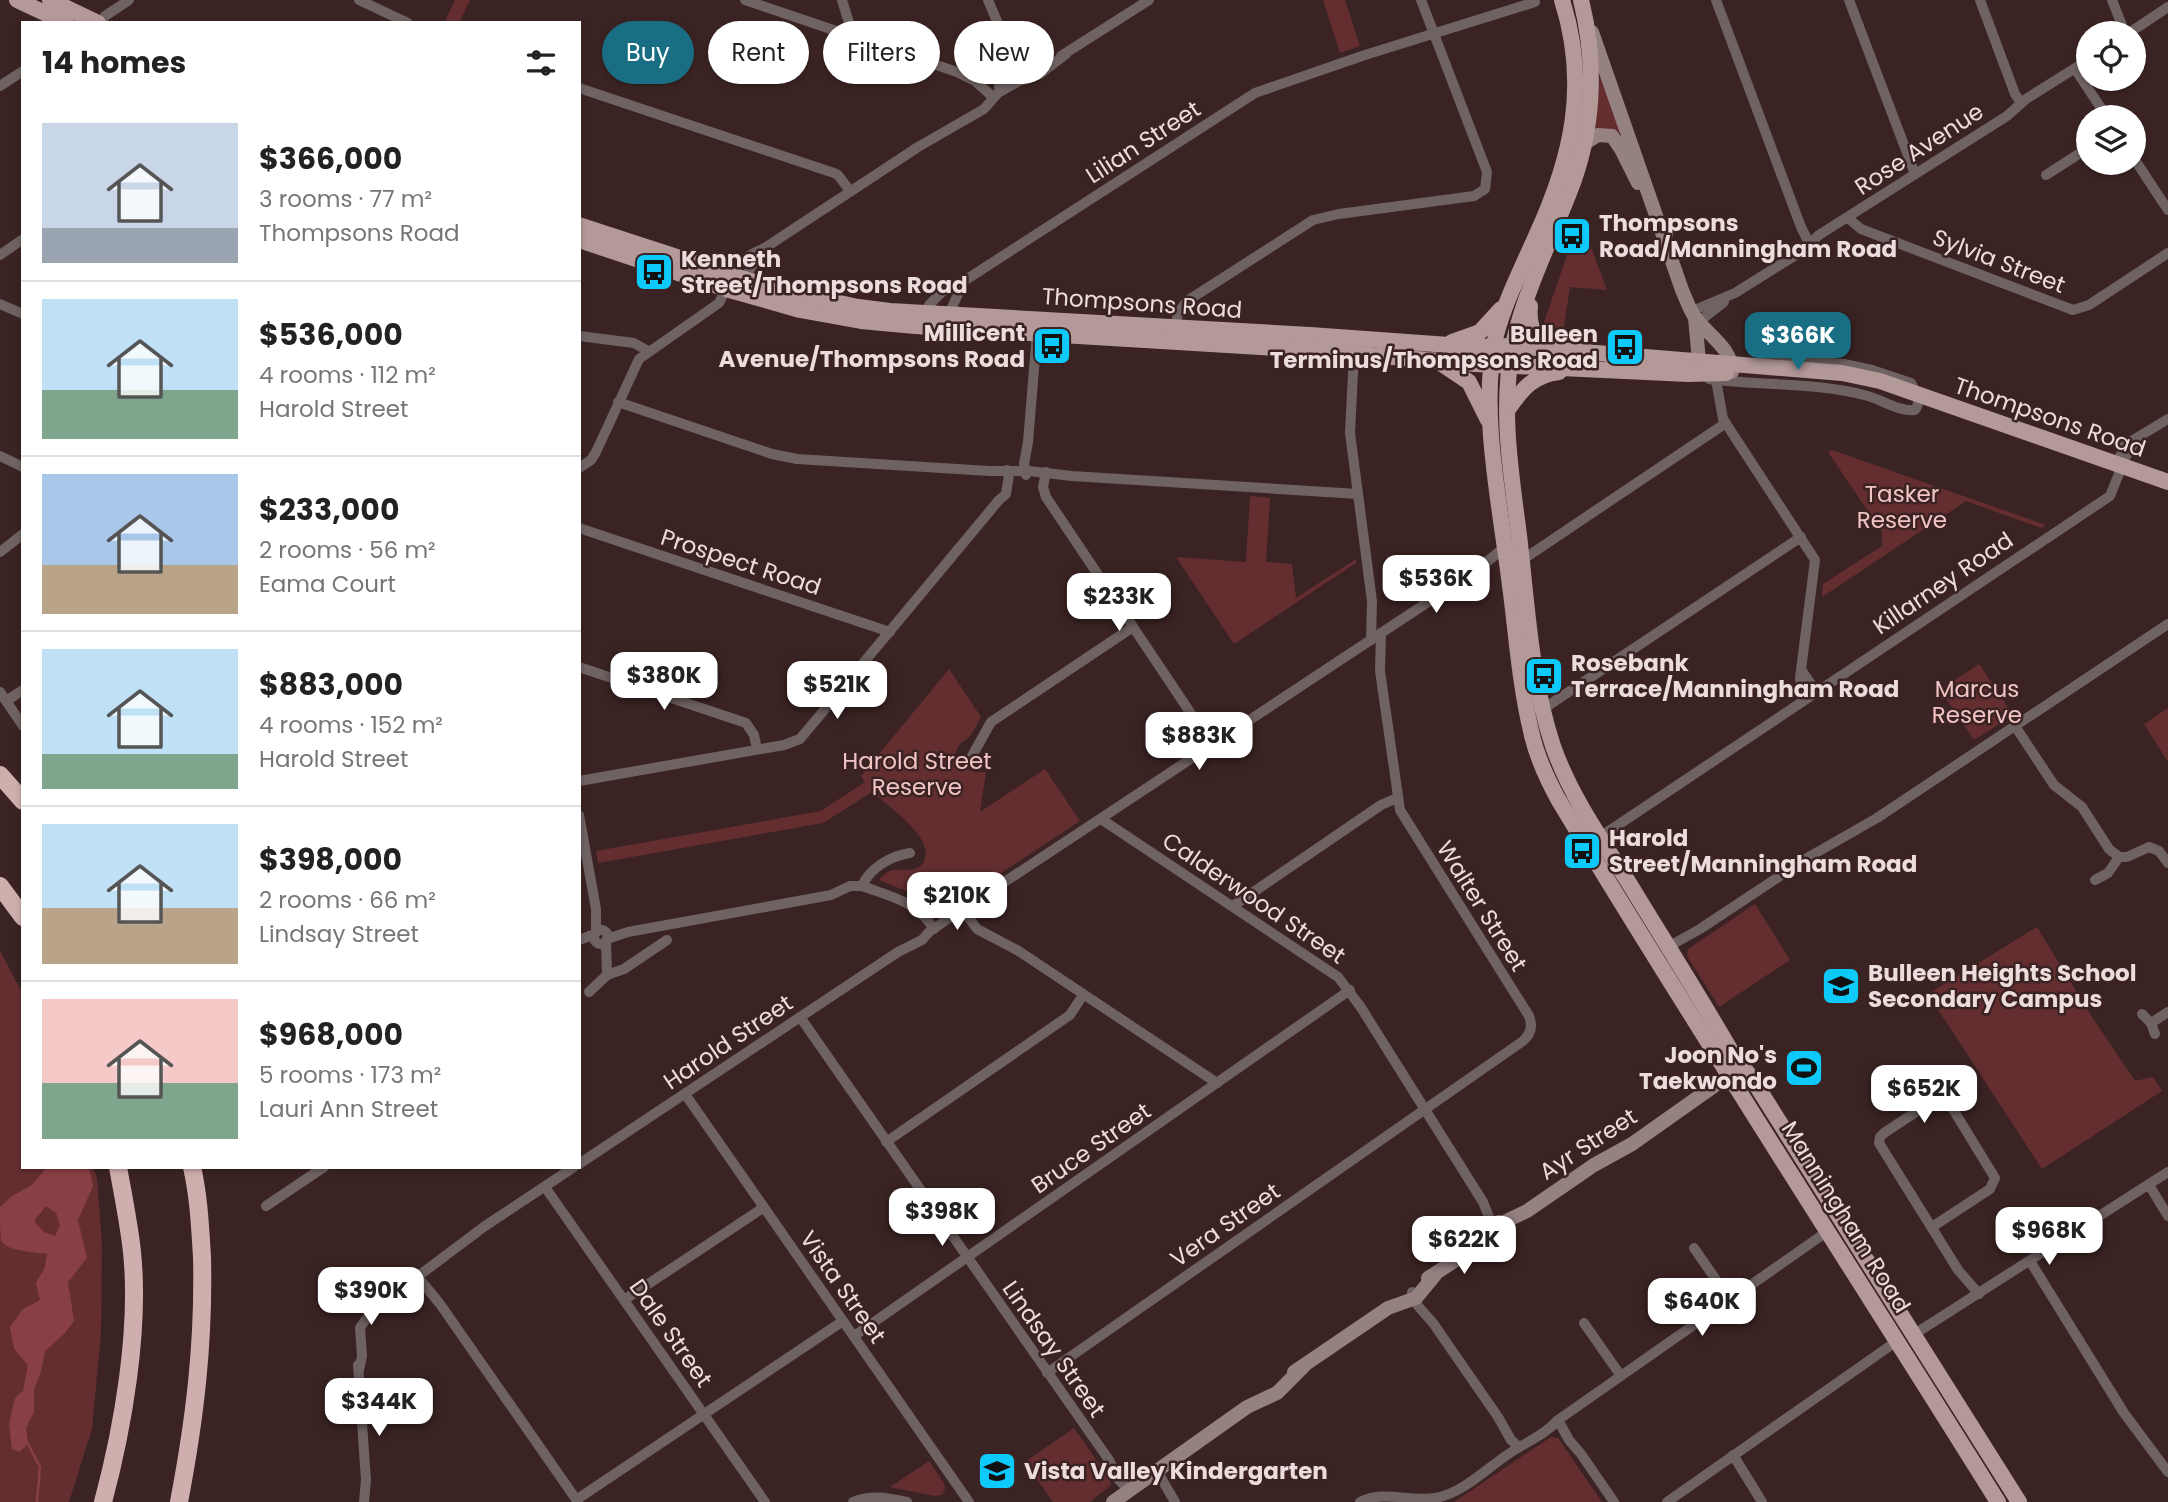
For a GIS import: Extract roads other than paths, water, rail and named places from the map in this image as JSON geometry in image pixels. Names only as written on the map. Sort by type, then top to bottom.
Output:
[{"type":"highway","points":[[0,775],[21,799]]},
{"type":"highway","points":[[0,886],[21,914]]},
{"type":"highway","points":[[103,1502],[121,1425],[132,1319],[132,1254],[118,1169]]},
{"type":"highway","points":[[179,1502],[194,1420],[203,1309],[200,1199],[192,1169]]},
{"type":"main road","points":[[17,0],[62,21]]},
{"type":"main road","points":[[50,0],[79,19]]},
{"type":"main road","name":"Manningham Road","points":[[1562,0],[1573,43],[1576,76],[1572,132],[1558,185],[1512,290],[1494,346],[1491,365],[1492,429],[1508,571],[1527,712],[1542,765],[1558,799],[1742,1066],[2019,1502]]},
{"type":"main road","name":"Manningham Road","points":[[1583,6],[1592,70],[1585,143],[1571,190],[1532,286],[1513,346],[1508,410],[1510,467],[1543,709],[1561,767],[1573,792],[1667,954],[1728,1076],[1998,1502]]},
{"type":"main road","name":"Thompsons Road","points":[[581,227],[734,282]]},
{"type":"main road","name":"Thompsons Road","points":[[581,241],[734,282],[932,320],[1034,329],[1175,335],[1310,335],[1436,353],[1491,365],[1702,372],[1756,366],[1852,374],[2118,469],[2168,482]]},
{"type":"main road","points":[[1532,286],[1531,327],[1535,336],[1549,349]]},
{"type":"main road","points":[[1492,429],[1469,382],[1436,353],[1480,332],[1493,320],[1512,290]]},
{"type":"main road","name":"Thompsons Road","points":[[932,320],[949,315],[1034,329]]},
{"type":"main road","name":"Thompsons Road","points":[[1175,335],[1354,353],[1436,353],[1513,346],[1702,372]]},
{"type":"main road","name":"Thompsons Road","points":[[1732,368],[1843,382],[1918,399]]},
{"type":"main road","points":[[1508,410],[1522,389],[1534,379],[1550,373],[1579,369]]},
{"type":"main road","name":"Thompsons Road","points":[[2118,469],[2168,492]]},
{"type":"street","points":[[101,21],[129,0]]},
{"type":"street","points":[[359,0],[404,21]]},
{"type":"street","points":[[745,0],[823,26]]},
{"type":"street","points":[[842,0],[848,21]]},
{"type":"street","points":[[988,0],[996,21]]},
{"type":"street","points":[[1054,63],[1149,0]]},
{"type":"street","points":[[1175,335],[1178,313],[1187,301],[1314,220],[1339,214],[1474,196],[1485,189],[1487,172],[1421,0]]},
{"type":"street","points":[[1716,0],[1809,243]]},
{"type":"street","points":[[1849,0],[1915,174]]},
{"type":"street","points":[[1980,0],[2015,94],[2021,103]]},
{"type":"street","points":[[2112,0],[2122,21]]},
{"type":"street","name":"Lilian Street","points":[[932,320],[929,305],[950,287],[964,281],[1255,93],[1535,2]]},
{"type":"street","points":[[1583,6],[1648,189],[1656,219]]},
{"type":"street","points":[[2146,21],[2168,7]]},
{"type":"street","points":[[940,66],[975,81],[991,94]]},
{"type":"street","points":[[2075,69],[2099,105]]},
{"type":"street","name":"Rose Avenue","points":[[1696,319],[2075,69]]},
{"type":"street","points":[[0,86],[21,72]]},
{"type":"street","points":[[734,282],[743,260],[763,250],[967,117],[984,109],[991,94],[1006,84]]},
{"type":"street","points":[[581,89],[838,175],[847,193]]},
{"type":"street","points":[[1585,143],[1602,134],[1612,136],[1616,141],[1656,219],[1696,319],[1702,372],[1726,424],[1816,563],[1799,685],[1803,700]]},
{"type":"street","points":[[2046,175],[2076,156]]},
{"type":"street","points":[[2145,175],[2168,210]]},
{"type":"street","name":"Sylvia Street","points":[[1848,218],[1861,229],[2073,310],[2089,305],[2168,253]]},
{"type":"street","points":[[0,255],[21,240]]},
{"type":"street","points":[[581,466],[594,456],[636,363],[648,351],[719,303],[763,250]]},
{"type":"street","points":[[949,315],[955,296],[964,281]]},
{"type":"street","points":[[0,304],[21,313]]},
{"type":"street","points":[[1696,319],[1728,354],[1732,368]]},
{"type":"street","points":[[1026,472],[1034,329]]},
{"type":"street","points":[[581,336],[634,343],[648,351]]},
{"type":"street","points":[[1354,353],[1349,426],[1371,601],[1367,643]]},
{"type":"street","name":"Thompsons Road","points":[[1702,372],[1848,392],[1907,411],[1915,410],[1918,399]]},
{"type":"street","points":[[618,402],[787,458],[1358,494]]},
{"type":"street","name":"Killarney Road","points":[[1600,836],[2113,494],[2125,445],[2168,419]]},
{"type":"street","points":[[1522,560],[1726,424]]},
{"type":"street","points":[[0,456],[21,466]]},
{"type":"street","points":[[581,781],[791,743],[803,737],[999,500],[1007,473]]},
{"type":"street","points":[[1046,475],[1052,504],[1212,746]]},
{"type":"street","name":"Prospect Road","points":[[581,529],[890,632]]},
{"type":"street","points":[[0,552],[21,536]]},
{"type":"street","points":[[1543,709],[1801,537]]},
{"type":"street","name":"Harold Street","points":[[581,1163],[898,953],[919,935],[980,902],[1003,883],[1478,569],[1505,547]]},
{"type":"street","points":[[1478,569],[1496,565],[1508,571]]},
{"type":"street","points":[[1371,601],[1385,630]]},
{"type":"street","points":[[1667,954],[1800,862],[1877,818],[2168,624]]},
{"type":"street","points":[[972,755],[991,722],[1133,627]]},
{"type":"street","name":"Walter Street","points":[[1385,630],[1380,671],[1401,813],[1529,1016],[1531,1026],[1530,1033],[1523,1041],[1425,1109]]},
{"type":"street","name":"Walter Street","points":[[1367,643],[1380,671]]},
{"type":"street","points":[[581,668],[746,723],[752,730],[757,749]]},
{"type":"street","points":[[1802,670],[1816,691]]},
{"type":"street","points":[[21,691],[3,696],[21,723]]},
{"type":"street","points":[[2015,726],[2050,780],[2057,789],[2082,807],[2109,849],[2119,857],[2127,857],[2149,847],[2160,851],[2168,863]]},
{"type":"street","points":[[1233,906],[1381,804],[1397,798]]},
{"type":"street","name":"Calderwood Street","points":[[1101,819],[1334,974],[1350,990],[1499,1228]]},
{"type":"street","points":[[581,826],[607,963],[607,976]]},
{"type":"street","points":[[862,886],[872,871],[898,855],[910,853]]},
{"type":"street","points":[[2095,880],[2108,873],[2119,857]]},
{"type":"street","points":[[581,941],[831,895],[850,886],[862,886],[909,904],[924,914],[934,929]]},
{"type":"street","points":[[963,910],[974,926],[1217,1083]]},
{"type":"street","points":[[581,997],[607,976],[624,969],[667,940]]},
{"type":"street","name":"Bruce Street","points":[[854,1336],[1350,990]]},
{"type":"street","points":[[886,1142],[1070,1015],[1083,995]]},
{"type":"street","points":[[2151,1023],[2168,1012]]},
{"type":"street","points":[[2142,1014],[2151,1023],[2155,1034]]},
{"type":"street","name":"Lindsay Street","points":[[800,1017],[1127,1485]]},
{"type":"street","name":"Ayr Street","points":[[1107,1502],[1127,1485],[1153,1473],[1247,1407],[1277,1393],[1303,1367],[1388,1308],[1399,1297],[1414,1296],[1420,1282],[1436,1275],[1499,1228],[1632,1144],[1742,1066]]},
{"type":"street","name":"Vista Street","points":[[685,1094],[969,1502]]},
{"type":"street","points":[[1932,1227],[1990,1189],[1995,1178],[1951,1106],[1941,1099],[1934,1100],[1884,1133],[1879,1140],[1958,1270],[1979,1294]]},
{"type":"street","name":"Vera Street","points":[[1047,1373],[1425,1109]]},
{"type":"street","points":[[266,1206],[321,1169]]},
{"type":"street","points":[[364,1502],[366,1480],[359,1370],[362,1324],[420,1274],[485,1226],[571,1169]]},
{"type":"street","points":[[1913,1335],[2168,1172]]},
{"type":"street","points":[[2148,1185],[2168,1216]]},
{"type":"street","name":"Dale Street","points":[[545,1187],[765,1502]]},
{"type":"street","points":[[624,1300],[763,1208]]},
{"type":"street","points":[[1360,1502],[1387,1495],[1416,1499],[1448,1494],[1539,1436],[1828,1231]]},
{"type":"street","points":[[1694,1248],[1730,1300]]},
{"type":"street","points":[[2030,1261],[2124,1413],[2168,1472]]},
{"type":"street","points":[[1958,1270],[1969,1300]]},
{"type":"street","points":[[420,1274],[577,1501],[843,1321]]},
{"type":"street","points":[[1414,1296],[1498,1417],[1512,1432],[1519,1447]]},
{"type":"street","points":[[1584,1323],[1621,1376]]},
{"type":"street","points":[[1667,1502],[1897,1341]]},
{"type":"street","points":[[1558,1420],[1569,1440],[1614,1502]]},
{"type":"street","points":[[1733,1455],[1762,1502]]},
{"type":"street","points":[[1153,1473],[1173,1502]]},
{"type":"street","name":"Ayr Street","points":[[1113,1502],[1127,1485]]},
{"type":"street","points":[[853,1502],[870,1497],[907,1502]]},
{"type":"waterway","points":[[27,1442],[40,1467],[37,1502]]},
{"type":"place","name":"Thompsons Road/Manningham Road","points":[[1572,236]]},
{"type":"place","name":"Kenneth Street/Thompsons Road","points":[[654,272]]},
{"type":"place","name":"Millicent Avenue/Thompsons Road","points":[[1052,346]]},
{"type":"place","name":"Bulleen Terminus/Thompsons Road","points":[[1625,347]]},
{"type":"place","name":"Rosebank Terrace/Manningham Road","points":[[1544,676]]},
{"type":"place","name":"Harold Street/Manningham Road","points":[[1582,851]]},
{"type":"place","name":"Bulleen Heights School Secondary Campus","points":[[1841,986]]},
{"type":"place","name":"Joon No's Taekwondo","points":[[1804,1068]]},
{"type":"place","name":"Vista Valley Kindergarten","points":[[997,1471]]},
{"type":"park label","name":"Tasker Reserve","points":[[1902,507]]},
{"type":"park label","name":"Marcus Reserve","points":[[1977,702]]},
{"type":"park label","name":"Harold Street Reserve","points":[[917,774]]}]
